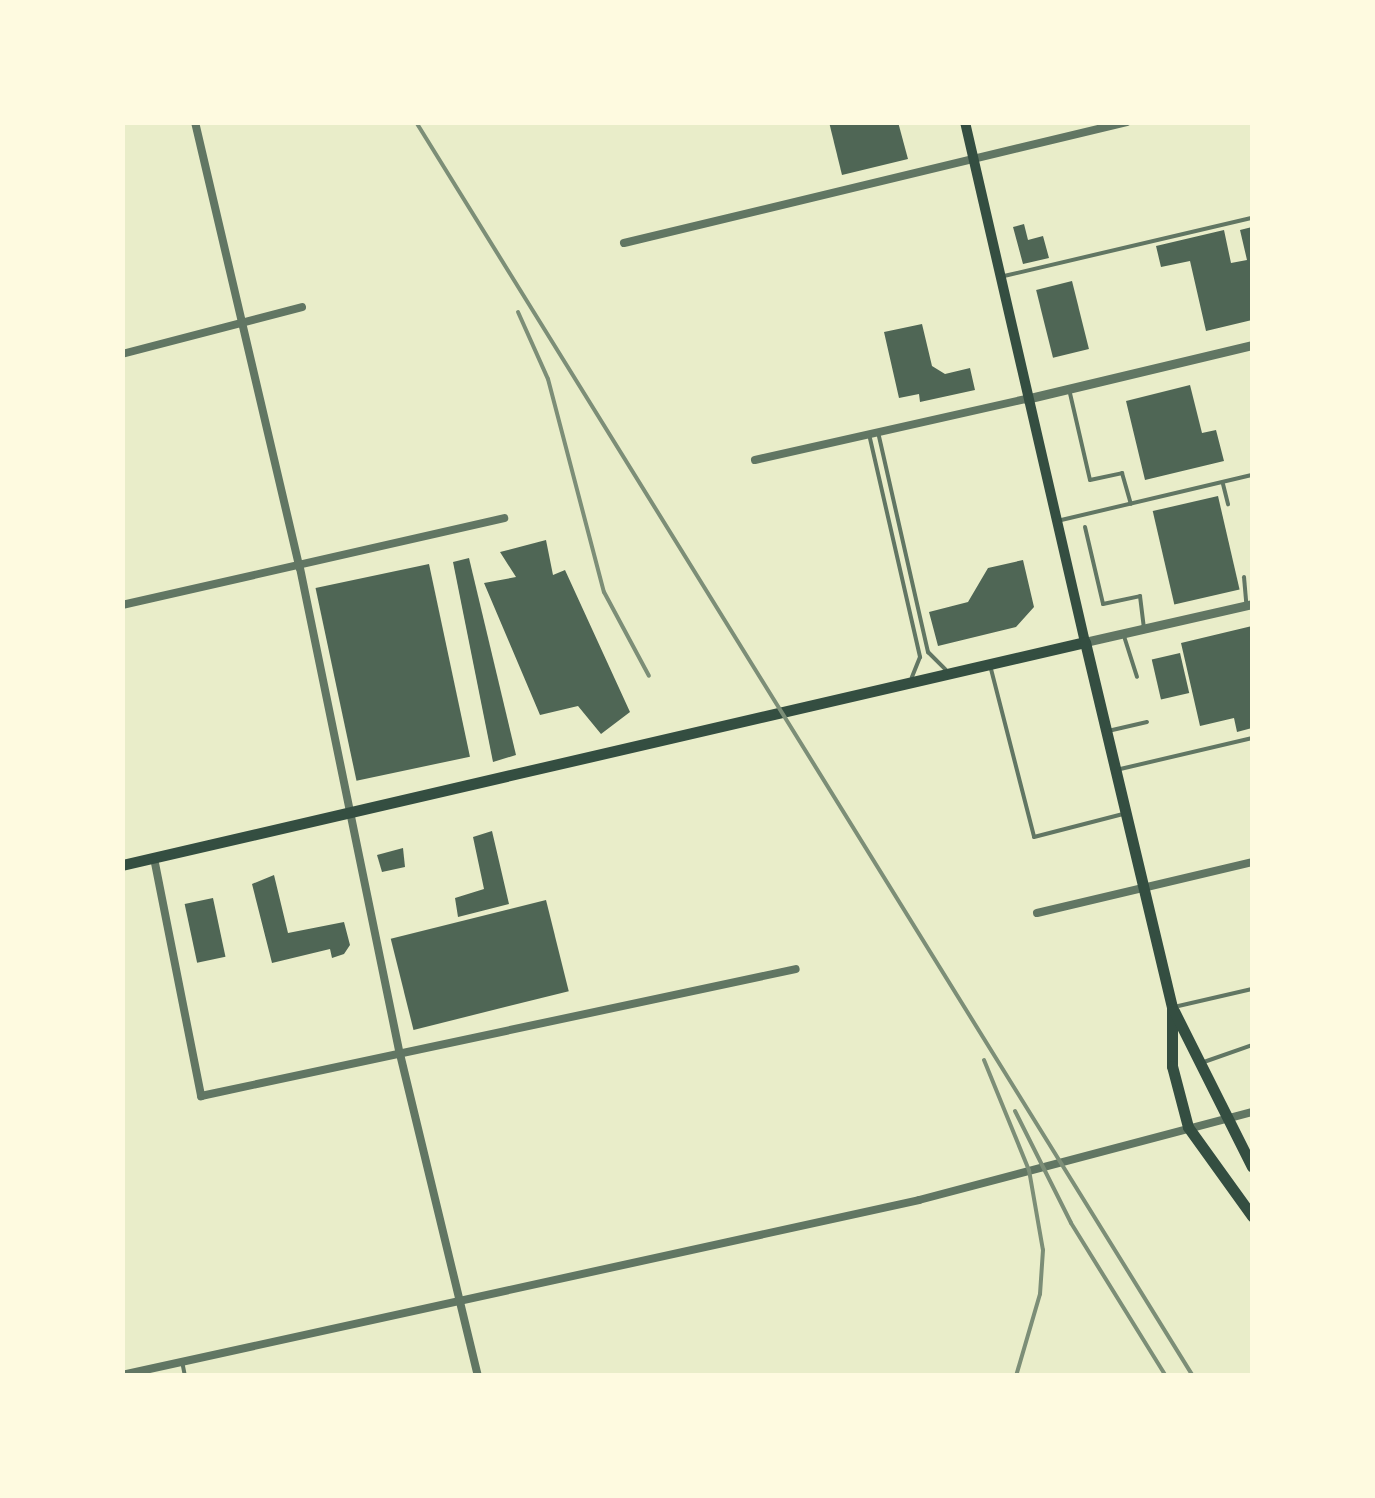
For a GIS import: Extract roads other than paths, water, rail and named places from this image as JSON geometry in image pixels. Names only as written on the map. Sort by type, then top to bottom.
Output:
[{"type":"main road","points":[[965,122],[1026,399],[1172,1008],[1172,1066],[1188,1127],[1252,1216]]},
{"type":"main road","points":[[122,866],[1084,642]]},
{"type":"main road","points":[[1172,1008],[1223,1119],[1252,1168]]},
{"type":"street","points":[[195,122],[300,568],[400,1054],[478,1376]]},
{"type":"street","points":[[624,243],[1127,122]]},
{"type":"street","points":[[122,354],[302,308]]},
{"type":"street","points":[[755,460],[1252,346]]},
{"type":"street","points":[[122,605],[300,568],[504,518]]},
{"type":"street","points":[[1084,642],[1249,604]]},
{"type":"street","points":[[154,858],[201,1096],[796,969]]},
{"type":"street","points":[[1037,913],[1252,862]]},
{"type":"street","points":[[122,1376],[458,1296],[919,1200],[1252,1112]]},
{"type":"lane","points":[[1000,277],[1252,218]]},
{"type":"lane","points":[[1069,389],[1090,480],[1122,473],[1131,504]]},
{"type":"lane","points":[[874,433],[928,652],[950,674]]},
{"type":"lane","points":[[874,433],[920,656],[910,683]]},
{"type":"lane","points":[[1056,521],[1252,475]]},
{"type":"lane","points":[[1223,482],[1228,504]]},
{"type":"lane","points":[[1085,527],[1103,604],[1140,596],[1144,629]]},
{"type":"lane","points":[[1244,577],[1249,604]]},
{"type":"lane","points":[[1124,633],[1137,677]]},
{"type":"lane","points":[[990,664],[1034,837],[1126,813]]},
{"type":"lane","points":[[1106,731],[1147,722]]},
{"type":"lane","points":[[1115,770],[1252,738]]},
{"type":"lane","points":[[1172,1008],[1252,989]]},
{"type":"lane","points":[[1201,1064],[1252,1045]]},
{"type":"lane","points":[[182,1362],[185,1376]]},
{"type":"railway","points":[[416,122],[1193,1376]]},
{"type":"railway","points":[[518,312],[548,379],[604,592],[649,676]]},
{"type":"railway","points":[[984,1060],[1029,1170],[1043,1250],[1040,1294],[1016,1376]]},
{"type":"railway","points":[[1015,1111],[1071,1223],[1166,1376]]}]
